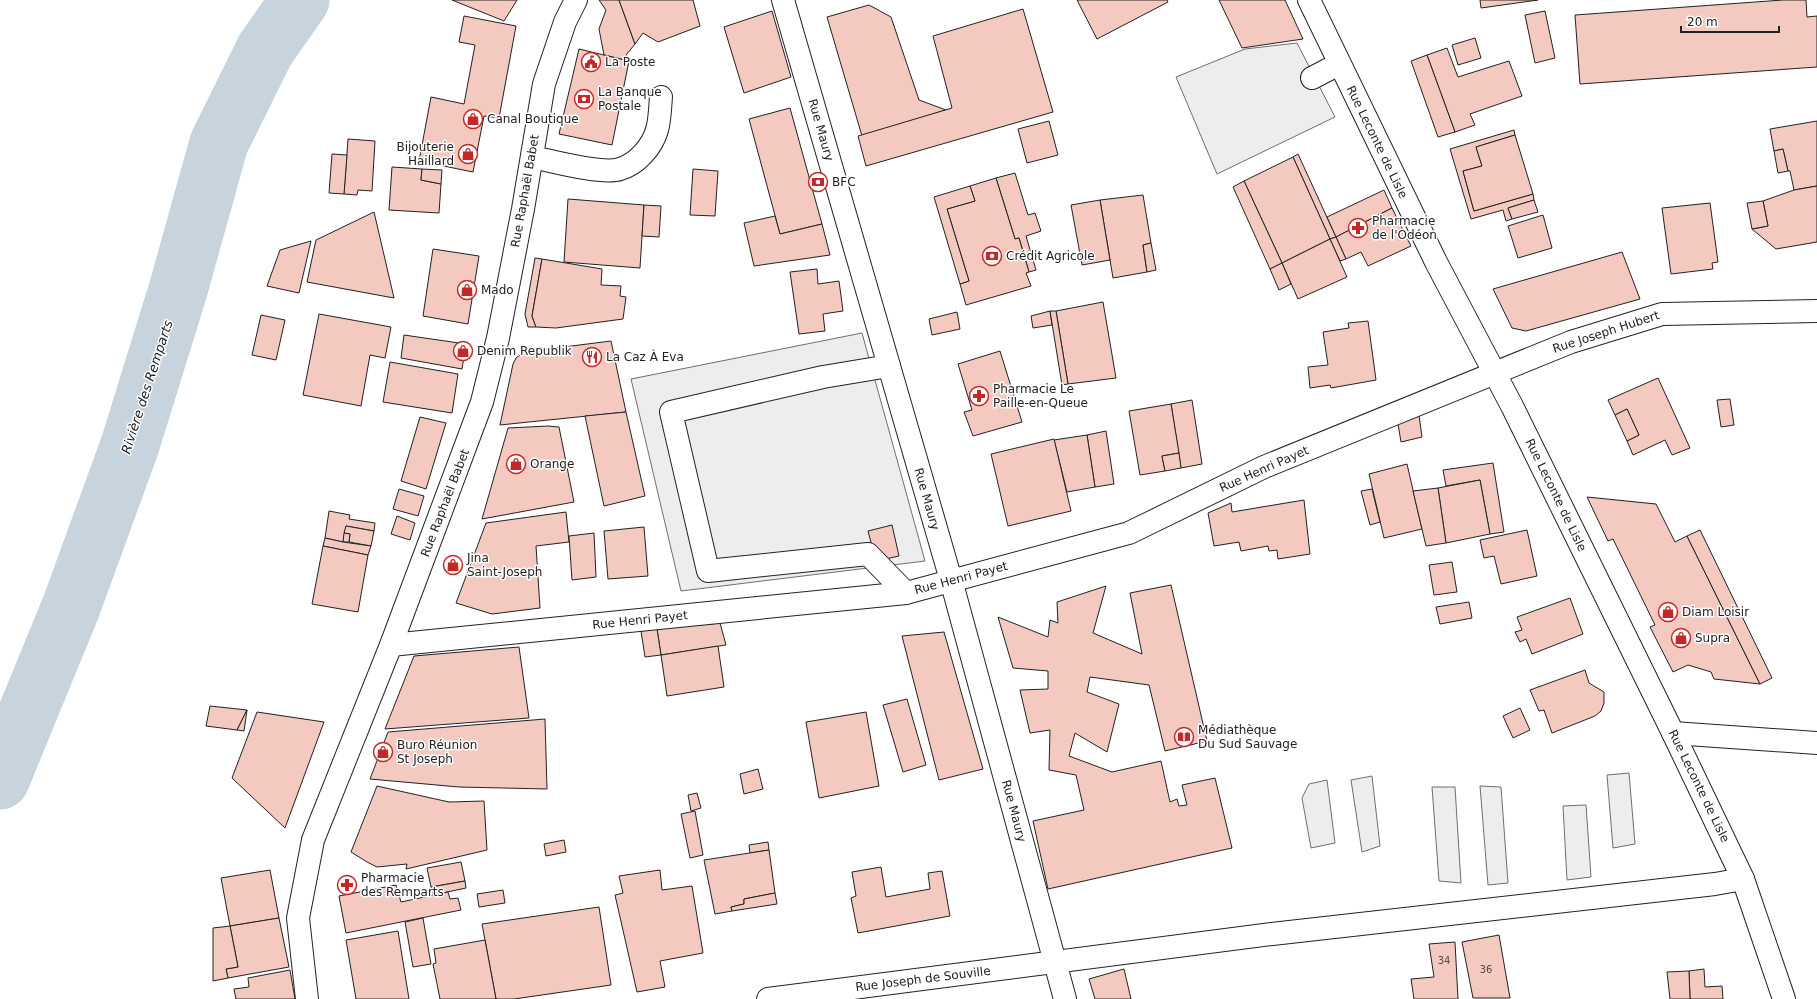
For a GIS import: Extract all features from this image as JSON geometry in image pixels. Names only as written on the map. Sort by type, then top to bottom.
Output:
[{"type":"street","name":"Rue Raphaël Babet","points":[[307,999],[298,918],[313,840],[391,645],[482,402],[498,338],[532,157],[544,84],[565,22],[576,0]]},
{"type":"street","name":"Rue Maury","points":[[783,0],[951,580],[1065,999]]},
{"type":"street","name":"Rue Leconte de Lisle","points":[[1309,0],[1436,262],[1495,373],[1743,879],[1784,999]]},
{"type":"street","points":[[1312,78],[1339,64]]},
{"type":"street","points":[[532,157],[605,171],[620,169],[637,160],[650,146],[657,130],[661,97]]},
{"type":"street","name":"Rue Joseph Hubert","points":[[1495,373],[1571,342],[1662,314],[1817,311]]},
{"type":"street","points":[[889,366],[824,377],[671,412],[708,571],[868,554],[906,593]]},
{"type":"street","name":"Rue Henri Payet","points":[[391,645],[906,593],[1129,533],[1264,467],[1495,373]]},
{"type":"street","points":[[1673,734],[1817,743]]},
{"type":"street","name":"Rue Joseph de Souville","points":[[768,999],[1272,934],[1716,884],[1743,879]]},
{"type":"shaded area","points":[[1297,43],[1335,117],[1217,174],[1176,77],[1245,49]]},
{"type":"shaded area","points":[[862,333],[925,561],[681,591],[631,379]]},
{"type":"shaded area","points":[[1629,773],[1635,844],[1613,848],[1607,775]]},
{"type":"shaded area","points":[[1372,776],[1380,846],[1362,852],[1351,780]]},
{"type":"shaded area","points":[[1327,780],[1335,843],[1311,848],[1302,798],[1309,784]]},
{"type":"shaded area","points":[[1480,786],[1501,787],[1508,883],[1488,885]]},
{"type":"shaded area","points":[[1432,787],[1455,787],[1461,883],[1439,881]]},
{"type":"shaded area","points":[[1586,805],[1591,877],[1567,880],[1563,806]]},
{"type":"building","points":[[452,0],[517,0],[504,21]]},
{"type":"building","points":[[599,0],[619,0],[635,44],[626,55],[629,61],[604,55],[599,29],[606,10]]},
{"type":"building","points":[[619,0],[693,0],[700,26],[658,42],[643,33],[635,44]]},
{"type":"building","points":[[1077,0],[1167,0],[1168,2],[1097,39]]},
{"type":"building","points":[[1219,0],[1285,0],[1303,39],[1242,48]]},
{"type":"building","points":[[1480,0],[1538,0],[1481,8]]},
{"type":"building","points":[[1783,0],[1806,0],[1807,17],[1817,16],[1817,67],[1580,84],[1575,15]]},
{"type":"building","points":[[869,5],[891,17],[919,100],[946,110],[862,136],[827,17]]},
{"type":"building","points":[[1023,9],[1053,112],[866,166],[858,136],[952,108],[933,36]]},
{"type":"building","points":[[772,11],[791,77],[744,93],[724,27]]},
{"type":"building","points":[[1545,11],[1555,58],[1535,63],[1525,15]]},
{"type":"building","points":[[464,16],[516,26],[499,118],[484,116],[473,172],[419,161],[431,97],[464,104],[475,45],[459,42]]},
{"type":"building","points":[[1475,38],[1481,58],[1458,65],[1452,45]]},
{"type":"building","points":[[1447,48],[1458,77],[1509,61],[1522,96],[1470,114],[1475,125],[1455,132],[1427,55]]},
{"type":"building","points":[[579,49],[629,61],[612,145],[559,134]]},
{"type":"building","points":[[1427,55],[1455,132],[1438,137],[1411,61]]},
{"type":"building","points":[[790,108],[822,224],[780,234],[749,119]]},
{"type":"building","points":[[1049,121],[1058,155],[1027,163],[1018,129]]},
{"type":"building","points":[[1817,121],[1817,186],[1794,190],[1783,149],[1774,151],[1770,129]]},
{"type":"building","points":[[1514,130],[1515,135],[1476,147],[1482,166],[1463,171],[1474,211],[1533,194],[1534,200],[1508,208],[1512,219],[1506,221],[1503,210],[1471,219],[1450,149]]},
{"type":"building","points":[[1515,135],[1533,194],[1474,211],[1463,171],[1482,166],[1476,147]]},
{"type":"building","points":[[348,139],[375,141],[372,191],[358,190],[357,195],[344,194]]},
{"type":"building","points":[[1783,149],[1788,171],[1778,173],[1774,151]]},
{"type":"building","points":[[332,154],[347,155],[344,194],[329,193]]},
{"type":"building","points":[[1298,154],[1336,237],[1330,239],[1293,157]]},
{"type":"building","points":[[1293,157],[1330,239],[1282,263],[1244,181]]},
{"type":"building","points":[[392,167],[422,169],[421,180],[441,184],[439,213],[389,210]]},
{"type":"building","points":[[422,169],[442,170],[441,184],[421,180]]},
{"type":"building","points":[[693,169],[718,171],[715,216],[690,215]]},
{"type":"building","points":[[1015,173],[1028,215],[1035,213],[1041,231],[1026,236],[1036,270],[1029,272],[1019,238],[1015,239],[996,178]]},
{"type":"building","name":"Crédit Agricole","points":[[996,178],[1015,239],[1019,238],[1029,272],[1026,273],[1031,286],[966,305],[960,284],[969,281],[947,209],[975,201],[970,186]]},
{"type":"building","points":[[1244,181],[1282,263],[1270,269],[1233,187]]},
{"type":"building","points":[[970,186],[975,201],[947,209],[969,281],[960,284],[934,197]]},
{"type":"building","points":[[1817,186],[1817,242],[1776,249],[1752,229],[1768,226],[1763,201],[1794,190]]},
{"type":"building","points":[[1384,190],[1392,208],[1336,237],[1327,217]]},
{"type":"building","points":[[1143,195],[1151,243],[1143,245],[1147,272],[1113,278],[1100,200]]},
{"type":"building","points":[[568,199],[644,205],[640,268],[564,262]]},
{"type":"building","points":[[1100,200],[1110,260],[1082,265],[1071,205]]},
{"type":"building","points":[[1534,200],[1538,212],[1512,219],[1508,208]]},
{"type":"building","points":[[1763,201],[1768,226],[1752,229],[1747,203]]},
{"type":"building","points":[[1710,203],[1718,262],[1712,263],[1713,269],[1671,274],[1662,208]]},
{"type":"building","points":[[644,205],[661,206],[659,237],[642,236]]},
{"type":"building","points":[[1392,208],[1411,246],[1368,266],[1361,252],[1346,259],[1336,237]]},
{"type":"building","points":[[374,212],[394,298],[307,282],[316,240]]},
{"type":"building","points":[[1543,215],[1552,248],[1518,258],[1508,226]]},
{"type":"building","points":[[775,216],[780,234],[822,224],[830,255],[754,266],[744,223]]},
{"type":"building","points":[[1336,237],[1346,259],[1340,261],[1330,239]]},
{"type":"building","points":[[1330,239],[1347,277],[1298,299],[1282,263]]},
{"type":"building","points":[[311,241],[299,293],[267,286],[280,250]]},
{"type":"building","points":[[1151,243],[1156,270],[1147,272],[1143,245]]},
{"type":"building","points":[[433,249],[479,256],[468,324],[423,316]]},
{"type":"building","points":[[1622,252],[1640,299],[1526,331],[1512,328],[1493,289]]},
{"type":"building","points":[[535,258],[542,259],[532,316],[536,327],[528,327],[525,314]]},
{"type":"building","points":[[542,259],[602,269],[601,285],[621,286],[620,296],[626,297],[623,319],[556,328],[536,327],[532,316]]},
{"type":"building","points":[[1282,263],[1291,284],[1279,290],[1270,269]]},
{"type":"building","points":[[817,269],[818,284],[839,281],[843,311],[823,314],[825,331],[799,334],[790,272]]},
{"type":"building","points":[[1103,302],[1116,378],[1068,384],[1056,311]]},
{"type":"building","points":[[1050,311],[1052,325],[1033,328],[1031,316]]},
{"type":"building","points":[[1050,311],[1056,311],[1068,384],[1062,385]]},
{"type":"building","points":[[957,312],[960,329],[932,335],[929,319]]},
{"type":"building","points":[[319,314],[391,327],[385,358],[370,355],[361,406],[303,395]]},
{"type":"building","points":[[261,315],[285,320],[276,360],[252,355]]},
{"type":"building","points":[[1368,321],[1376,380],[1331,388],[1330,385],[1310,388],[1308,367],[1328,365],[1323,332],[1349,328],[1348,323]]},
{"type":"building","points":[[404,335],[466,344],[462,369],[401,358]]},
{"type":"building","points":[[611,341],[626,412],[500,425],[513,364],[516,358],[524,352]]},
{"type":"building","points":[[1000,351],[1022,422],[973,436],[964,412],[972,410],[958,364]]},
{"type":"building","points":[[390,362],[458,374],[452,413],[383,402]]},
{"type":"building","points":[[1658,378],[1690,448],[1672,455],[1665,440],[1633,455],[1627,441],[1639,435],[1627,409],[1615,415],[1608,400]]},
{"type":"building","points":[[1730,399],[1734,425],[1721,427],[1717,400]]},
{"type":"building","points":[[1192,400],[1202,464],[1181,468],[1171,404]]},
{"type":"building","points":[[1171,404],[1179,453],[1162,456],[1165,471],[1140,475],[1129,411]]},
{"type":"building","points":[[1627,409],[1639,435],[1627,441],[1615,415]]},
{"type":"building","points":[[626,412],[645,496],[604,506],[585,416]]},
{"type":"building","points":[[1419,415],[1422,437],[1401,442],[1398,424]]},
{"type":"building","points":[[420,417],[446,423],[426,489],[401,481]]},
{"type":"building","points":[[548,426],[559,427],[574,502],[482,519],[508,428]]},
{"type":"building","points":[[1106,431],[1114,484],[1095,487],[1087,435]]},
{"type":"building","points":[[1087,435],[1095,487],[1067,492],[1054,440]]},
{"type":"building","points":[[1054,439],[1071,511],[1008,526],[991,454]]},
{"type":"building","points":[[1179,453],[1181,468],[1165,471],[1162,456]]},
{"type":"building","points":[[1493,463],[1504,532],[1490,534],[1480,480],[1446,486],[1443,470]]},
{"type":"building","points":[[1407,464],[1422,529],[1384,538],[1369,474]]},
{"type":"building","points":[[1480,480],[1490,534],[1446,543],[1438,488]]},
{"type":"building","points":[[1438,488],[1446,543],[1426,546],[1413,491]]},
{"type":"building","points":[[399,489],[424,496],[418,516],[393,509]]},
{"type":"building","points":[[1372,489],[1380,522],[1370,525],[1361,491]]},
{"type":"building","points":[[1587,497],[1656,504],[1675,542],[1687,536],[1760,684],[1714,679],[1711,672],[1688,665],[1673,672],[1650,627],[1655,625],[1613,539],[1608,541]]},
{"type":"building","points":[[1304,500],[1310,554],[1278,559],[1277,550],[1269,551],[1268,546],[1241,551],[1239,542],[1214,546],[1208,513],[1231,503],[1232,512]]},
{"type":"building","points":[[329,511],[350,515],[349,519],[375,523],[374,531],[346,526],[343,542],[325,538]]},
{"type":"building","points":[[566,512],[569,542],[536,546],[540,608],[492,614],[456,603],[486,523]]},
{"type":"building","points":[[397,516],[415,523],[410,540],[391,534]]},
{"type":"building","points":[[892,525],[899,556],[876,561],[868,531]]},
{"type":"building","points":[[346,526],[374,531],[371,546],[349,542],[350,534],[344,533]]},
{"type":"building","points":[[644,527],[648,576],[608,579],[604,531]]},
{"type":"building","points":[[1527,530],[1537,576],[1501,584],[1494,556],[1484,558],[1480,540]]},
{"type":"building","points":[[1700,530],[1772,678],[1760,684],[1687,536]]},
{"type":"building","points":[[344,533],[350,534],[349,542],[343,542]]},
{"type":"building","points":[[594,533],[596,577],[572,580],[569,536]]},
{"type":"building","points":[[325,538],[371,546],[368,555],[323,546]]},
{"type":"building","points":[[323,546],[368,555],[358,612],[312,604]]},
{"type":"building","points":[[1452,562],[1457,592],[1434,595],[1429,565]]},
{"type":"building","name":"Médiathèque Du Sud Sauvage","points":[[1171,585],[1207,741],[1165,751],[1149,685],[1090,677],[1087,692],[1119,704],[1107,752],[1075,733],[1069,756],[1112,772],[1161,761],[1170,802],[1177,799],[1179,806],[1187,805],[1182,785],[1215,778],[1232,848],[1048,889],[1033,821],[1084,810],[1076,775],[1049,770],[1050,730],[1030,733],[1020,690],[1048,689],[1048,671],[1013,668],[998,617],[1048,637],[1050,620],[1058,623],[1057,602],[1106,586],[1093,633],[1142,654],[1130,593]]},
{"type":"building","points":[[1570,598],[1583,634],[1532,654],[1526,639],[1520,642],[1515,632],[1522,630],[1517,617]]},
{"type":"building","points":[[1469,602],[1472,618],[1440,624],[1436,607]]},
{"type":"building","points":[[720,623],[726,645],[661,655],[657,629]]},
{"type":"building","points":[[657,629],[661,655],[645,657],[641,631]]},
{"type":"building","points":[[944,632],[983,769],[939,780],[902,636]]},
{"type":"building","points":[[718,646],[724,687],[667,696],[661,655]]},
{"type":"building","points":[[519,647],[529,718],[385,729],[414,656]]},
{"type":"building","points":[[1585,670],[1589,683],[1604,692],[1604,703],[1601,711],[1595,716],[1552,733],[1544,710],[1539,711],[1530,690]]},
{"type":"building","points":[[907,699],[926,765],[903,772],[883,705]]},
{"type":"building","points":[[210,706],[247,710],[237,730],[206,726]]},
{"type":"building","points":[[1520,708],[1530,730],[1513,738],[1503,716]]},
{"type":"building","points":[[247,710],[244,731],[237,730]]},
{"type":"building","points":[[257,712],[324,722],[285,828],[232,778]]},
{"type":"building","points":[[866,712],[879,786],[819,798],[806,722]]},
{"type":"building","points":[[545,719],[547,789],[459,787],[370,779],[388,732]]},
{"type":"building","points":[[758,769],[763,789],[744,794],[740,774]]},
{"type":"building","points":[[377,786],[449,802],[484,801],[487,850],[406,869],[407,864],[377,867],[367,862],[351,852]]},
{"type":"building","points":[[697,793],[701,808],[691,811],[688,795]]},
{"type":"building","points":[[695,811],[703,855],[690,858],[681,814]]},
{"type":"building","points":[[564,840],[566,852],[546,856],[544,844]]},
{"type":"building","points":[[768,842],[769,850],[750,853],[749,845]]},
{"type":"building","points":[[769,850],[775,893],[744,899],[744,904],[731,907],[732,911],[715,914],[704,860]]},
{"type":"building","points":[[461,862],[465,881],[431,887],[427,868]]},
{"type":"building","points":[[881,867],[886,897],[930,889],[928,873],[942,871],[950,916],[858,933],[851,898],[856,896],[852,872]]},
{"type":"building","points":[[270,870],[279,918],[230,926],[221,878]]},
{"type":"building","points":[[660,870],[662,890],[692,886],[703,953],[660,961],[665,987],[637,992],[615,895],[623,893],[619,876]]},
{"type":"building","points":[[465,881],[466,888],[433,895],[431,887]]},
{"type":"building","points":[[396,885],[401,902],[448,892],[450,899],[458,898],[461,910],[346,933],[339,896]]},
{"type":"building","points":[[503,890],[505,903],[479,907],[477,894]]},
{"type":"building","points":[[775,893],[777,904],[732,911],[731,907],[744,904],[744,899]]},
{"type":"building","points":[[599,907],[611,985],[514,999],[496,999],[482,924]]},
{"type":"building","points":[[279,918],[289,967],[228,978],[226,969],[238,967],[230,926]]},
{"type":"building","points":[[423,918],[431,964],[413,967],[405,922]]},
{"type":"building","points":[[230,926],[238,967],[226,969],[228,978],[213,981],[213,928]]},
{"type":"building","points":[[398,931],[409,999],[356,999],[346,940]]},
{"type":"building","points":[[1499,935],[1510,998],[1473,998],[1462,942]]},
{"type":"building","points":[[485,940],[496,999],[440,999],[433,964],[436,963],[434,949]]},
{"type":"building","points":[[1455,942],[1458,999],[1414,999],[1411,979],[1434,977],[1429,944]]},
{"type":"building","points":[[1124,969],[1131,999],[1095,999],[1089,979]]},
{"type":"building","points":[[1704,969],[1705,987],[1722,986],[1723,999],[1690,999],[1689,971]]},
{"type":"building","points":[[290,970],[295,999],[236,999],[234,989],[249,987],[248,978]]},
{"type":"building","points":[[1689,971],[1690,999],[1670,999],[1667,972]]},
{"type":"waterway","name":"Rivière des Remparts","points":[[0,780],[71,607],[130,445],[178,290],[219,143],[265,50],[300,0]]},
{"type":"place","name":"La Poste","points":[[591,62]]},
{"type":"place","name":"La Banque Postale","points":[[584,99]]},
{"type":"place","name":"Canal Boutique","points":[[473,119]]},
{"type":"place","name":"Bijouterie Haillard","points":[[468,154]]},
{"type":"place","name":"BFC","points":[[818,182]]},
{"type":"place","name":"Pharmacie de l'Odéon","points":[[1358,228]]},
{"type":"place","name":"Crédit Agricole","points":[[992,256]]},
{"type":"place","name":"Mado","points":[[467,290]]},
{"type":"place","name":"Denim Republik","points":[[463,351]]},
{"type":"place","name":"La Caz À Eva","points":[[592,357]]},
{"type":"place","name":"Pharmacie Le Paille-en-Queue","points":[[979,396]]},
{"type":"place","name":"Orange","points":[[516,464]]},
{"type":"place","name":"Jina Saint-Joseph","points":[[453,565]]},
{"type":"place","name":"Diam Loisir","points":[[1668,612]]},
{"type":"place","name":"Supra","points":[[1681,638]]},
{"type":"place","name":"Médiathèque Du Sud Sauvage","points":[[1184,737]]},
{"type":"place","name":"Buro Réunion St Joseph","points":[[383,752]]},
{"type":"place","name":"Pharmacie des Remparts","points":[[347,885]]}]
